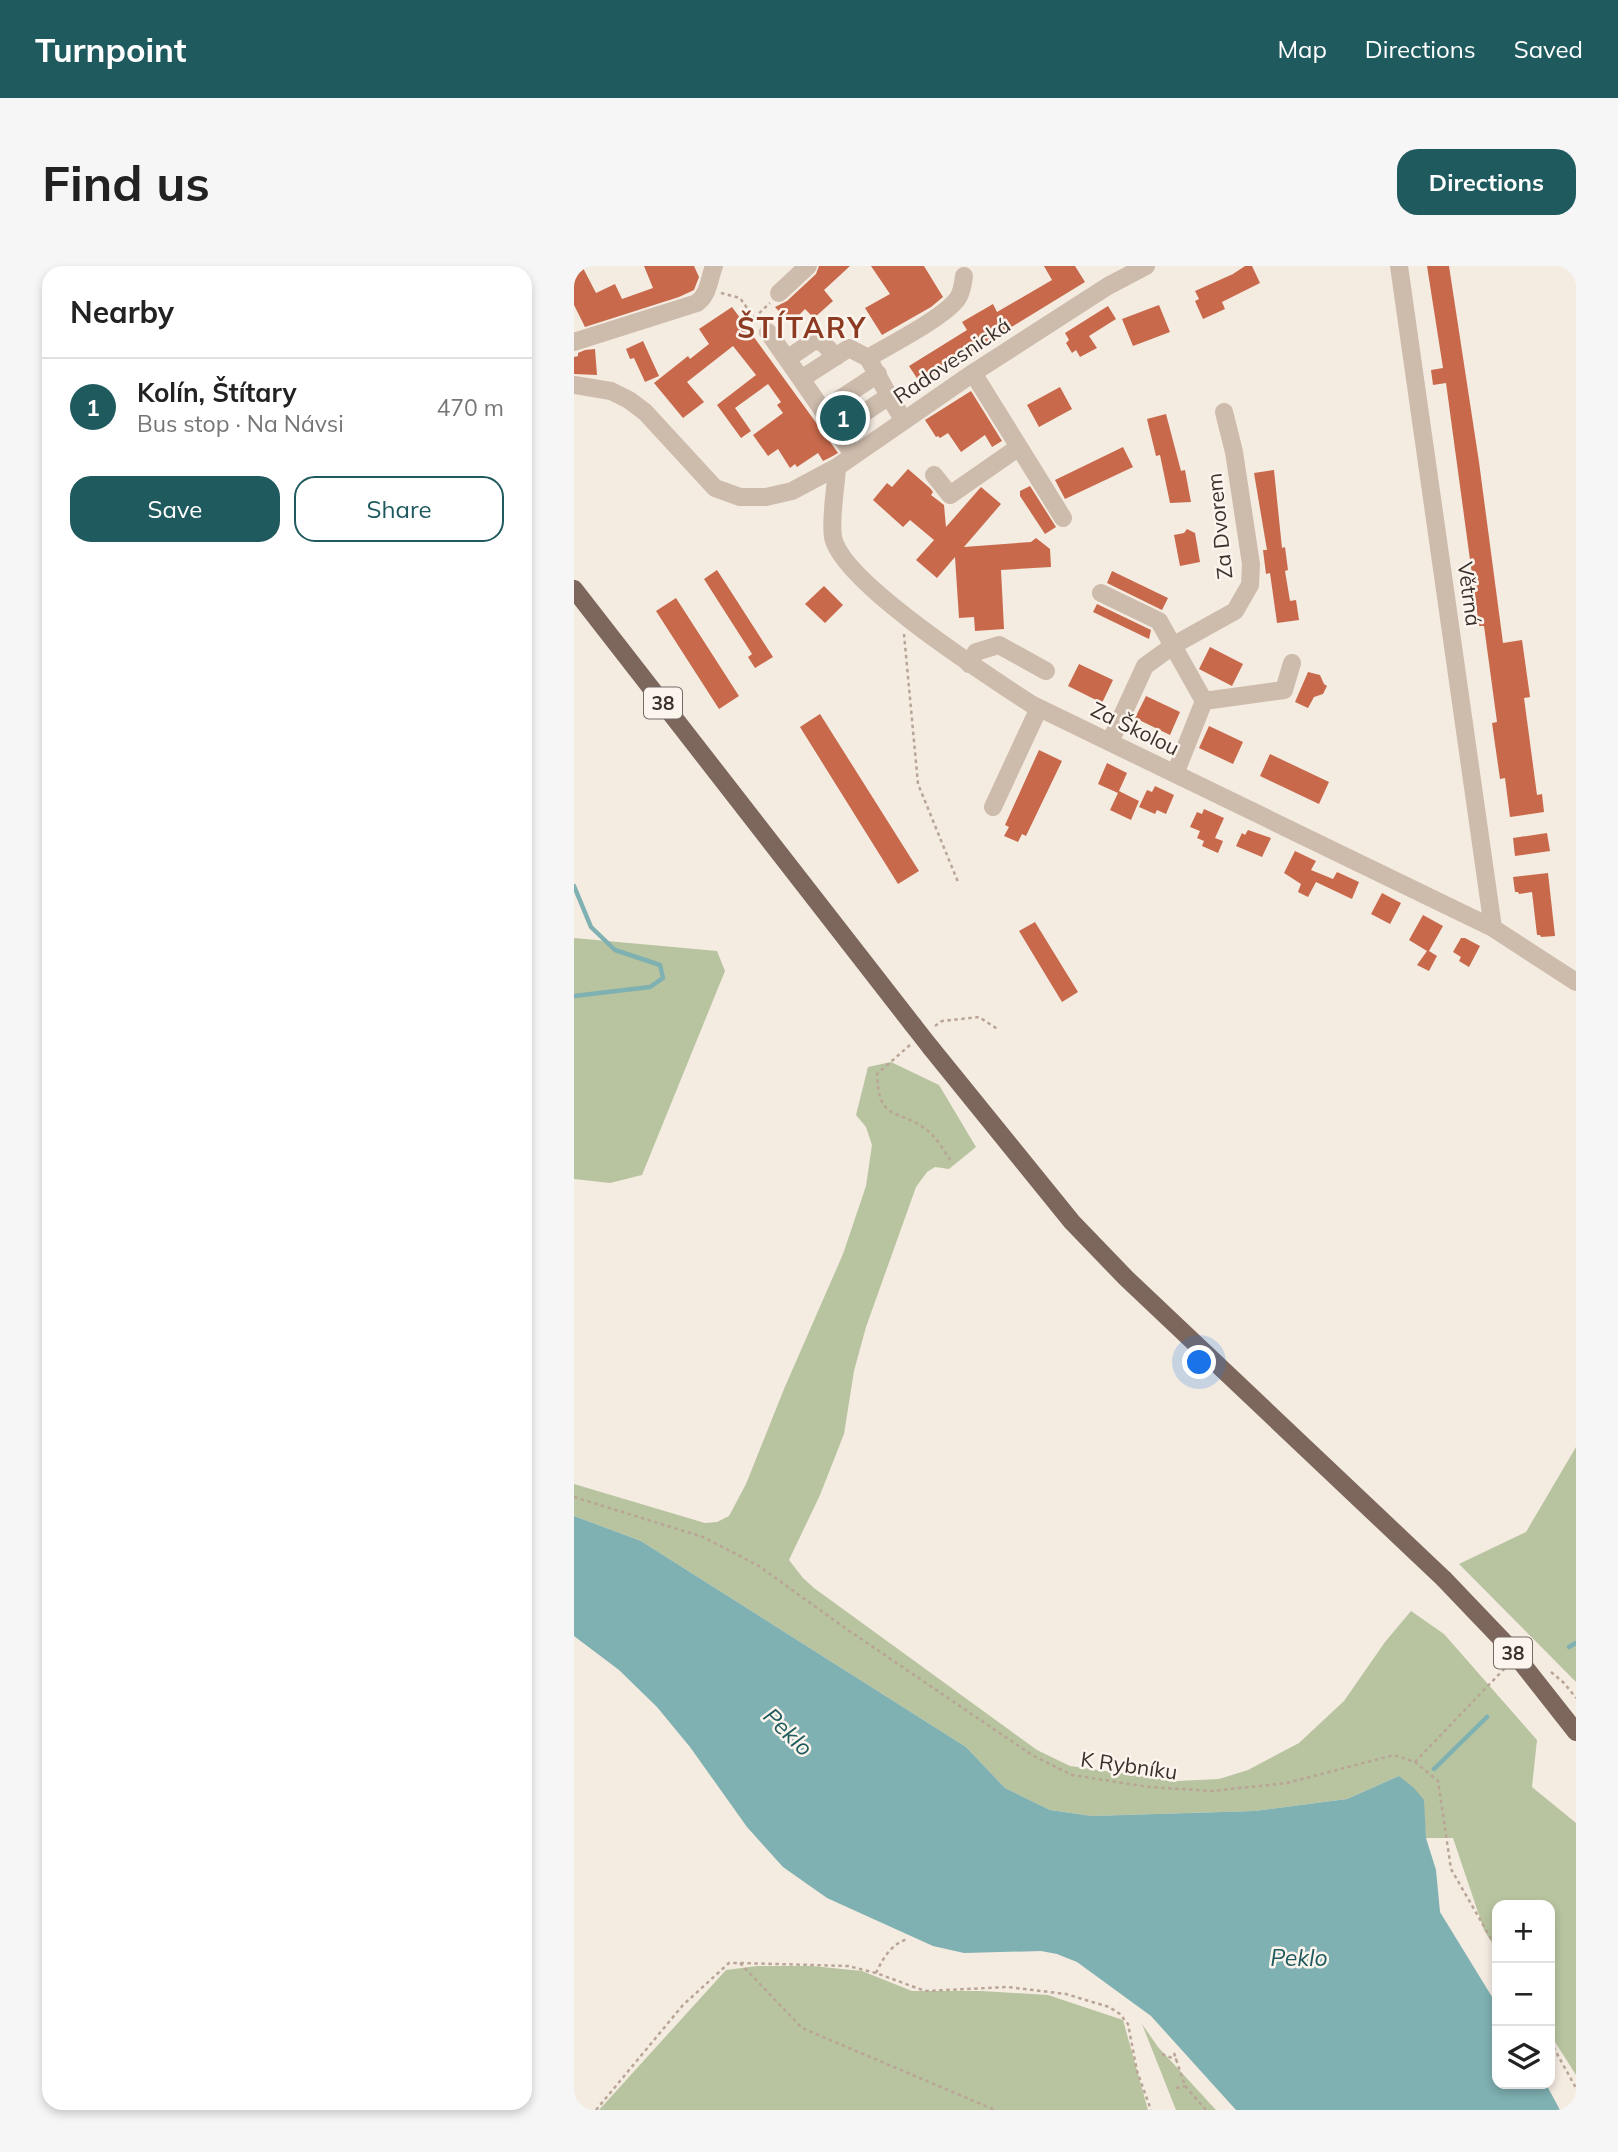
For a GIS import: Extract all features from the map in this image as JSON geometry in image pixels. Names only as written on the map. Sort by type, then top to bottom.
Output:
[{"type":"main road","name":"38","points":[[574,589],[1072,1222],[1126,1278],[1444,1579],[1509,1647],[1576,1732]]},
{"type":"street","points":[[779,293],[808,266]]},
{"type":"street","name":"Radovesnická","points":[[574,385],[611,391],[629,400],[645,412],[715,488],[740,497],[766,497],[792,491],[837,467],[973,373],[1108,286],[1146,266]]},
{"type":"street","name":"Větrná","points":[[1399,266],[1493,928]]},
{"type":"street","points":[[574,342],[697,303],[707,289],[712,267]]},
{"type":"street","points":[[868,358],[943,312],[957,300],[964,276]]},
{"type":"street","points":[[768,332],[853,454]]},
{"type":"street","points":[[787,359],[815,340],[824,343],[836,356]]},
{"type":"street","points":[[801,379],[849,348],[868,358],[904,421]]},
{"type":"street","points":[[973,373],[1063,518]]},
{"type":"street","points":[[823,410],[878,374]]},
{"type":"street","points":[[836,431],[888,396]]},
{"type":"street","name":"Za Dvorem","points":[[1110,742],[1145,666],[1174,645],[1235,611],[1250,585],[1251,564],[1234,452],[1224,412]]},
{"type":"street","points":[[934,475],[950,495],[1019,447]]},
{"type":"street","name":"Za Školou","points":[[837,467],[834,538],[842,559],[905,617],[969,664],[1039,708],[1493,928],[1576,982]]},
{"type":"street","points":[[1101,593],[1159,621],[1204,701],[1175,774]]},
{"type":"street","points":[[969,664],[976,652],[999,645],[1046,671]]},
{"type":"street","points":[[1204,701],[1284,690],[1292,663]]},
{"type":"street","points":[[993,807],[1039,708]]},
{"type":"path","points":[[707,289],[740,298],[754,318],[779,293]]},
{"type":"path","points":[[905,617],[907,675],[918,784],[958,882]]},
{"type":"path","points":[[951,1161],[927,1131],[885,1109],[877,1094],[877,1074],[897,1054],[942,1021],[979,1017],[999,1030]]},
{"type":"path","name":"K Rybníku","points":[[574,1497],[703,1537],[760,1566],[845,1628],[1032,1755],[1072,1775],[1149,1787],[1212,1791],[1287,1783],[1394,1755],[1415,1762]]},
{"type":"path","points":[[1492,1940],[1451,1869],[1438,1781],[1415,1762],[1513,1659]]},
{"type":"path","points":[[1543,1666],[1564,1683],[1576,1699]]},
{"type":"path","points":[[876,1973],[889,1951],[908,1939]]},
{"type":"path","points":[[596,2110],[683,2005],[729,1963],[740,1963],[848,1966],[925,1990],[1008,1987],[1066,1994],[1109,2007],[1120,2014],[1128,2024],[1137,2071],[1151,2110]]},
{"type":"path","points":[[740,1963],[802,2028],[995,2110]]},
{"type":"path","points":[[1555,2050],[1576,2088]]},
{"type":"path","points":[[1174,2053],[1185,2086],[1206,2110]]},
{"type":"path","points":[[1162,2054],[1177,2060]]},
{"type":"path","points":[[1176,2088],[1185,2086]]},
{"type":"green space","points":[[574,938],[717,951],[725,971],[642,1175],[610,1183],[574,1179]]},
{"type":"green space","points":[[891,1062],[939,1085],[976,1147],[949,1169],[935,1167],[927,1172],[916,1187],[866,1327],[854,1371],[844,1434],[820,1495],[789,1560],[814,1588],[1037,1750],[1070,1766],[1177,1781],[1219,1779],[1248,1770],[1299,1743],[1344,1701],[1385,1642],[1411,1611],[1444,1634],[1537,1740],[1532,1787],[1576,1823],[1576,2075],[1555,2042],[1555,1900],[1492,1900],[1492,1943],[1484,1930],[1453,1838],[1426,1838],[1423,1800],[1399,1776],[1347,1799],[1254,1811],[1092,1816],[1050,1810],[1005,1788],[966,1747],[641,1541],[574,1516],[574,1484],[705,1523],[717,1522],[729,1516],[746,1484],[843,1254],[866,1186],[872,1145],[866,1127],[856,1115],[868,1067]]},
{"type":"green space","points":[[1576,1447],[1576,1682],[1459,1564],[1526,1532]]},
{"type":"green space","points":[[757,1966],[812,1966],[862,1971],[912,1991],[1048,1995],[1123,2020],[1148,2110],[599,2110],[726,1970]]},
{"type":"green space","points":[[1142,2024],[1158,2047],[1216,2110],[1176,2110]]},
{"type":"water","name":"Peklo","points":[[574,1516],[641,1541],[966,1747],[1005,1788],[1050,1810],[1092,1816],[1254,1811],[1347,1799],[1399,1776],[1424,1800],[1426,1838],[1436,1870],[1440,1912],[1492,1997],[1492,2089],[1549,2089],[1560,2110],[1236,2110],[1151,2016],[1077,1962],[1041,1951],[964,1953],[933,1946],[827,1898],[783,1867],[747,1827],[690,1747],[657,1707],[619,1670],[574,1636]]},
{"type":"building","points":[[574,266],[582,266],[596,293],[615,284],[622,299],[653,288],[644,266],[694,266],[699,277],[694,290],[679,297],[585,327],[574,305]]},
{"type":"building","points":[[819,266],[850,266],[824,290],[833,301],[814,318],[805,309],[796,318],[793,316],[788,321],[775,307],[787,301],[816,274]]},
{"type":"building","points":[[871,266],[924,266],[943,297],[931,307],[882,335],[865,308],[890,294]]},
{"type":"building","points":[[1044,266],[1075,266],[1085,282],[920,383],[909,366],[967,330],[962,322],[993,304],[997,312],[1052,280]]},
{"type":"building","points":[[1245,266],[1252,266],[1260,283],[1222,302],[1225,309],[1203,319],[1195,301],[1199,299],[1195,291]]},
{"type":"building","points":[[1427,266],[1449,266],[1503,643],[1522,640],[1530,697],[1524,698],[1537,795],[1542,794],[1544,812],[1510,817],[1505,778],[1500,779],[1492,723],[1497,722],[1484,626],[1479,626],[1446,383],[1433,385],[1431,370],[1443,368]]},
{"type":"building","points":[[1159,305],[1170,332],[1133,346],[1122,319]]},
{"type":"building","points":[[1108,306],[1116,319],[1089,336],[1097,348],[1080,357],[1076,350],[1072,353],[1066,343],[1069,340],[1065,333]]},
{"type":"building","points":[[732,307],[838,453],[823,461],[818,453],[797,467],[795,464],[790,468],[778,449],[768,456],[753,435],[783,413],[777,405],[781,402],[768,384],[735,408],[751,431],[741,438],[717,405],[756,375],[733,346],[687,382],[704,402],[683,418],[654,383],[688,356],[690,359],[709,344],[699,329]]},
{"type":"building","points":[[643,341],[659,376],[645,382],[634,358],[630,359],[626,349]]},
{"type":"building","points":[[595,349],[597,375],[574,374],[574,357],[585,350]]},
{"type":"building","points":[[1060,387],[1072,409],[1039,427],[1027,405]]},
{"type":"building","points":[[971,391],[1002,441],[992,447],[985,435],[961,452],[948,433],[940,438],[936,437],[925,420]]},
{"type":"building","points":[[1166,414],[1181,471],[1185,470],[1191,502],[1170,503],[1160,455],[1156,456],[1147,419]]},
{"type":"building","points":[[1123,447],[1133,467],[1065,499],[1055,480]]},
{"type":"building","points":[[908,469],[930,488],[933,492],[931,495],[944,505],[946,527],[981,487],[1001,504],[964,547],[1031,542],[1036,538],[1050,549],[1051,567],[1001,570],[1004,629],[975,631],[974,617],[959,618],[955,557],[937,578],[916,560],[934,540],[910,520],[903,527],[873,500],[887,483],[892,487]]},
{"type":"building","points":[[1274,470],[1290,601],[1296,600],[1299,620],[1277,623],[1270,573],[1266,574],[1263,550],[1267,550],[1254,473]]},
{"type":"building","points":[[1030,486],[1056,527],[1045,534],[1020,496],[1020,491]]},
{"type":"building","points":[[1187,529],[1195,533],[1200,562],[1180,566],[1174,535],[1184,533]]},
{"type":"building","points":[[717,570],[773,657],[755,668],[748,657],[752,654],[704,579]]},
{"type":"building","points":[[1112,571],[1168,598],[1162,610],[1107,583]]},
{"type":"building","points":[[824,586],[843,605],[825,623],[805,604]]},
{"type":"building","points":[[676,598],[739,696],[719,709],[656,611]]},
{"type":"building","points":[[1097,604],[1151,630],[1149,639],[1093,612]]},
{"type":"building","points":[[1210,647],[1243,664],[1232,686],[1199,669]]},
{"type":"building","points":[[1079,664],[1113,680],[1102,703],[1068,686]]},
{"type":"building","points":[[1308,672],[1320,675],[1327,686],[1323,694],[1314,697],[1308,708],[1295,702]]},
{"type":"building","points":[[1146,696],[1180,712],[1170,735],[1135,718]]},
{"type":"building","points":[[820,714],[919,871],[898,884],[800,727]]},
{"type":"building","points":[[1209,726],[1243,742],[1233,764],[1199,748]]},
{"type":"building","points":[[1039,750],[1062,761],[1026,836],[1022,834],[1018,842],[1004,836],[1009,827],[1005,825]]},
{"type":"building","points":[[1270,754],[1329,782],[1319,804],[1260,776]]},
{"type":"building","points":[[1107,763],[1127,773],[1119,791],[1139,801],[1131,820],[1110,810],[1118,793],[1098,784]]},
{"type":"building","points":[[1155,786],[1174,795],[1166,814],[1157,810],[1155,814],[1139,807],[1147,790],[1152,792]]},
{"type":"building","points":[[1204,809],[1224,818],[1215,838],[1223,841],[1218,853],[1202,846],[1204,841],[1197,838],[1200,831],[1190,827],[1197,812],[1202,814]]},
{"type":"building","points":[[1248,830],[1271,838],[1262,857],[1236,846],[1242,833],[1245,835]]},
{"type":"building","points":[[1547,833],[1550,851],[1515,856],[1513,838]]},
{"type":"building","points":[[1295,851],[1316,861],[1311,870],[1333,879],[1337,872],[1359,882],[1352,899],[1316,882],[1308,897],[1298,892],[1301,884],[1284,873]]},
{"type":"building","points":[[1548,873],[1555,936],[1541,937],[1537,935],[1532,892],[1515,892],[1513,877]]},
{"type":"building","points":[[1382,893],[1401,903],[1390,924],[1371,914]]},
{"type":"building","points":[[1423,915],[1443,926],[1429,951],[1437,956],[1429,971],[1417,965],[1427,951],[1409,940]]},
{"type":"building","points":[[1035,922],[1078,992],[1062,1002],[1019,931]]},
{"type":"building","points":[[1461,938],[1480,946],[1469,967],[1459,961],[1461,957],[1453,952]]},
{"type":"waterway","name":"Peklo","points":[[574,886],[591,927],[615,950],[660,965],[663,978],[650,987],[574,996]]},
{"type":"waterway","points":[[1569,1647],[1576,1643]]},
{"type":"waterway","points":[[1434,1769],[1487,1717]]},
{"type":"place","name":"Kolín, Štítary","points":[[843,418]]},
{"type":"district","name":"ŠTÍTARY","points":[[802,328]]}]
